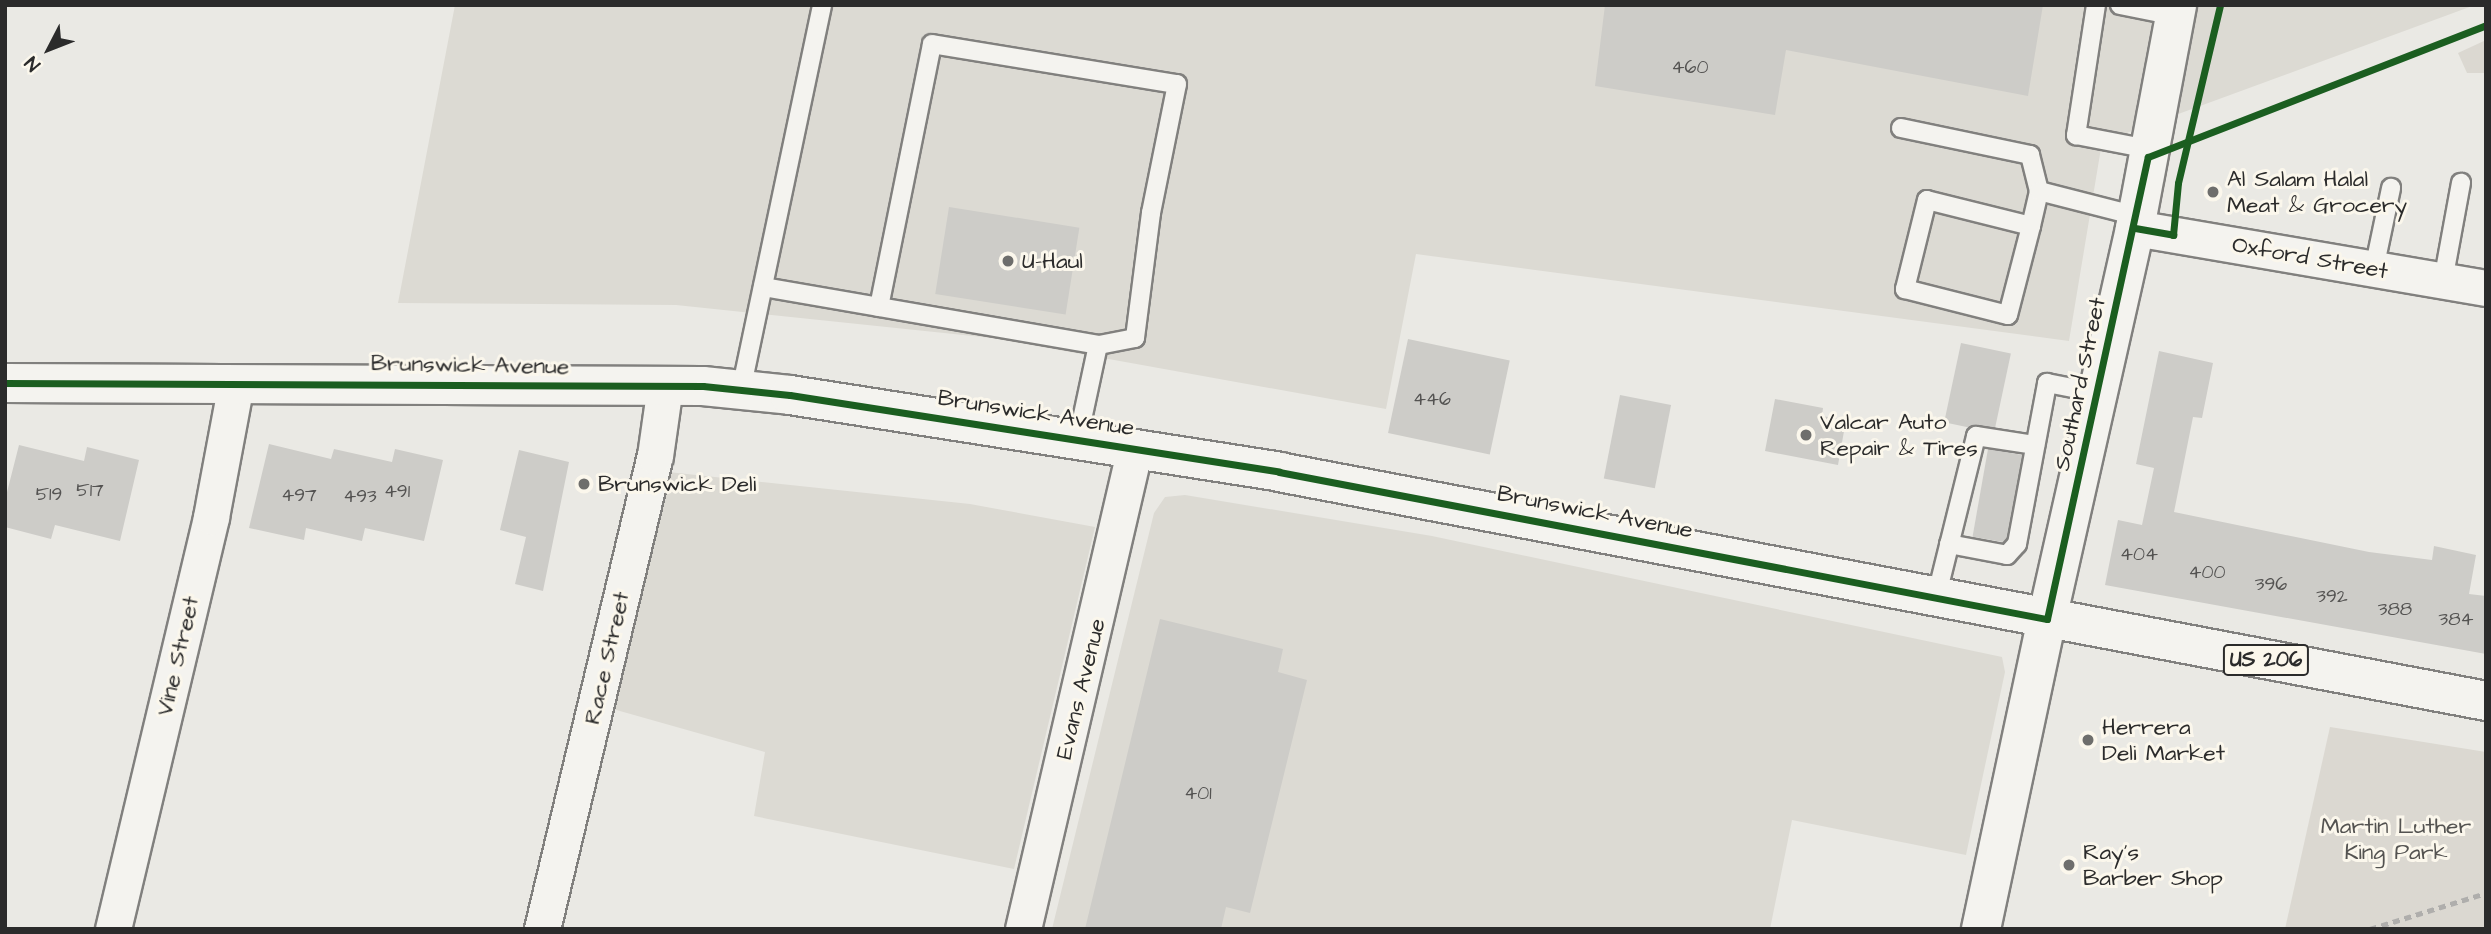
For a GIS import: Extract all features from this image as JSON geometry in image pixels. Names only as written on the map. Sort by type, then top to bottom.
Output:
[{"type":"main road","name":"Southard Street","points":[[1981,929],[2136,222],[2176,11]]},
{"type":"main road","name":"Brunswick Avenue","points":[[5,383],[665,386],[741,390],[1078,438],[2486,701]]},
{"type":"street","name":"Oxford Street","points":[[2136,222],[2486,288]]},
{"type":"street","name":"Vine Street","points":[[113,929],[211,517],[236,383]]},
{"type":"street","name":"Race Street","points":[[542,929],[654,456],[665,386]]},
{"type":"street","name":"Evans Avenue","points":[[1023,929],[1135,449]]},
{"type":"lane","points":[[741,390],[822,5]]},
{"type":"lane","points":[[2096,5],[2076,135],[2149,153]]},
{"type":"lane","points":[[2120,5],[2176,11]]},
{"type":"lane","points":[[763,287],[1098,345],[1135,338],[1151,213],[1178,84],[932,44],[879,307]]},
{"type":"lane","points":[[1900,128],[2030,155],[2039,191],[2031,226],[2008,315],[1905,289],[1927,200],[2031,226]]},
{"type":"lane","points":[[2443,281],[2461,183]]},
{"type":"lane","points":[[2374,269],[2391,188]]},
{"type":"lane","points":[[2039,191],[2136,222]]},
{"type":"lane","points":[[1078,438],[1098,345]]},
{"type":"lane","points":[[1949,544],[2007,555],[2017,544],[2047,383],[2098,393]]},
{"type":"lane","points":[[1936,598],[1976,436],[2035,445]]},
{"type":"path","points":[[2370,929],[2486,893]]},
{"type":"shaded area","points":[[455,5],[2475,5],[2102,142],[2069,341],[1416,254],[1386,409],[992,338],[676,305],[398,303]]},
{"type":"shaded area","points":[[668,472],[970,504],[1095,527],[1014,869],[754,816],[765,752],[581,700]]},
{"type":"shaded area","points":[[1185,495],[1432,536],[2002,657],[2005,672],[1966,855],[1792,820],[1770,929],[1052,929],[1154,513],[1165,497]]},
{"type":"green space","points":[[2486,40],[2486,73],[2467,73],[2458,53]]},
{"type":"green space","name":"Martin Luther King Park","points":[[2330,727],[2486,752],[2486,929],[2285,929]]},
{"type":"building","points":[[1605,5],[2043,5],[2028,96],[1786,50],[1775,115],[1595,86]]},
{"type":"building","name":"U-Haul","points":[[949,207],[1079,228],[1066,315],[935,294]]},
{"type":"building","points":[[1408,339],[1510,361],[1490,455],[1388,433]]},
{"type":"building","points":[[1961,343],[2011,354],[1994,433],[1944,422]]},
{"type":"building","points":[[2159,351],[2213,363],[2202,418],[2193,417],[2174,512],[2369,552],[2432,560],[2434,546],[2476,555],[2469,594],[2486,596],[2486,654],[2105,585],[2118,520],[2142,525],[2154,468],[2136,464]]},
{"type":"building","points":[[1620,395],[1671,405],[1655,488],[1604,478]]},
{"type":"building","name":"Valcar Auto Repair & Tires","points":[[1775,399],[1823,408],[1822,416],[1846,420],[1838,465],[1765,451]]},
{"type":"building","points":[[269,444],[331,459],[334,449],[392,462],[395,449],[443,460],[424,541],[365,528],[362,541],[306,528],[304,540],[249,528]]},
{"type":"building","points":[[19,445],[84,461],[87,447],[139,460],[120,541],[55,525],[51,539],[5,527],[5,500]]},
{"type":"building","points":[[1988,449],[2022,455],[2007,543],[1973,537]]},
{"type":"building","points":[[519,450],[569,462],[543,591],[515,584],[526,537],[500,530]]},
{"type":"building","points":[[1160,619],[1283,649],[1278,672],[1307,680],[1250,913],[1226,907],[1221,929],[1085,929]]},
{"type":"cycle path","points":[[2135,228],[2173,235],[2178,183],[2220,5]]},
{"type":"cycle path","points":[[5,383],[703,386],[790,395],[1279,472],[2047,619],[2148,157],[2486,25]]},
{"type":"place","name":"Al Salam Halal Meat & Grocery","points":[[2213,192]]},
{"type":"place","name":"U-Haul","points":[[1008,261]]},
{"type":"place","name":"Valcar Auto Repair & Tires","points":[[1806,435]]},
{"type":"place","name":"Brunswick Deli","points":[[584,484]]},
{"type":"place","name":"Herrera Deli Market","points":[[2088,740]]},
{"type":"place","name":"Ray's Barber Shop","points":[[2069,865]]}]
